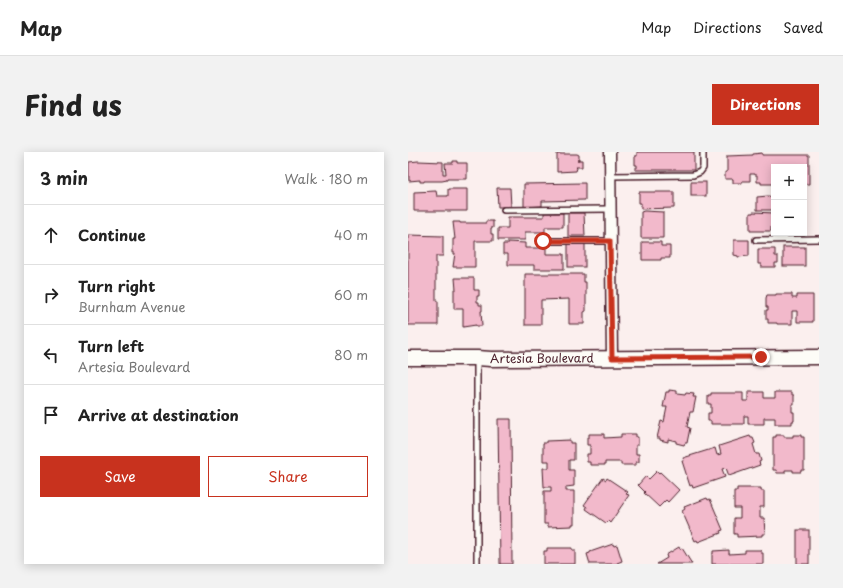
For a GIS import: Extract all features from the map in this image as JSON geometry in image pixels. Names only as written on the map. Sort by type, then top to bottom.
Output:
[{"type":"main road","name":"Artesia Boulevard","points":[[408,358],[491,359],[819,357]]},
{"type":"street","points":[[610,152],[612,358]]},
{"type":"lane","points":[[610,176],[693,174],[700,172],[703,168],[703,152]]},
{"type":"lane","points":[[504,210],[610,209]]},
{"type":"lane","points":[[756,240],[819,239]]},
{"type":"lane","points":[[543,241],[610,241]]},
{"type":"lane","points":[[477,358],[477,564]]},
{"type":"building","points":[[637,152],[694,152],[694,170],[635,170],[635,168],[637,168],[637,165],[635,165],[635,156],[637,156]]},
{"type":"building","points":[[557,154],[579,155],[579,160],[582,160],[582,167],[576,167],[576,171],[557,172]]},
{"type":"building","points":[[753,154],[809,155],[809,184],[807,184],[807,164],[771,164],[771,184],[761,184],[761,182],[757,182],[757,175],[755,174],[750,174],[750,181],[742,181],[742,183],[733,183],[733,179],[725,179],[725,172],[727,172],[727,156]]},
{"type":"building","points":[[453,161],[457,161],[457,163],[467,163],[467,179],[447,179],[442,181],[424,182],[420,182],[420,180],[409,181],[409,162],[443,162],[443,174],[446,174],[445,163],[453,163]]},
{"type":"building","points":[[691,182],[706,182],[706,196],[691,196]]},
{"type":"building","points":[[585,183],[585,200],[542,201],[542,206],[524,207],[524,184]]},
{"type":"building","points":[[497,188],[510,188],[511,207],[498,207]]},
{"type":"building","points":[[448,189],[467,189],[467,211],[414,211],[414,192],[436,191],[437,196],[448,196]]},
{"type":"building","points":[[639,192],[674,192],[674,208],[641,209],[641,203],[639,203]]},
{"type":"building","points":[[771,196],[771,210],[757,210],[757,197]]},
{"type":"building","points":[[641,212],[663,212],[663,238],[641,238]]},
{"type":"building","points":[[544,213],[563,213],[563,227],[545,227],[545,232],[525,232],[525,240],[498,240],[498,228],[508,228],[508,217],[544,217]]},
{"type":"building","points":[[568,213],[584,213],[585,236],[568,236]]},
{"type":"building","points":[[750,213],[771,213],[771,231],[750,231]]},
{"type":"building","points":[[486,221],[493,221],[491,234],[493,234],[493,241],[475,241],[475,267],[453,267],[455,253],[453,253],[453,239],[455,239],[453,222],[486,223]]},
{"type":"building","points":[[408,235],[443,236],[443,256],[436,256],[436,301],[438,301],[438,325],[408,325]]},
{"type":"building","points":[[734,240],[749,240],[749,256],[738,257],[734,255]]},
{"type":"building","points":[[508,242],[525,243],[525,248],[546,248],[546,254],[564,254],[564,269],[534,269],[534,265],[508,265],[508,254],[503,254],[503,244],[508,244]]},
{"type":"building","points":[[642,242],[661,242],[661,246],[670,246],[670,258],[661,258],[661,260],[642,260]]},
{"type":"building","points":[[568,244],[585,244],[585,267],[568,267]]},
{"type":"building","points":[[783,247],[805,247],[805,266],[783,266]]},
{"type":"building","points":[[758,249],[775,249],[775,256],[778,256],[778,263],[775,263],[775,267],[761,267],[761,264],[758,264]]},
{"type":"building","points":[[525,274],[584,274],[584,282],[586,282],[586,311],[584,312],[584,324],[569,324],[569,299],[541,300],[541,325],[525,325]]},
{"type":"building","points":[[455,278],[474,278],[474,290],[479,290],[477,302],[479,302],[479,305],[482,305],[482,326],[476,325],[463,327],[463,309],[454,309],[454,290],[456,290]]},
{"type":"building","points":[[792,294],[792,298],[797,298],[797,295],[813,295],[813,322],[797,322],[797,311],[792,311],[792,324],[768,323],[768,319],[766,319],[766,310],[768,310],[768,307],[766,307],[766,298],[767,295]]},
{"type":"building","points":[[669,390],[677,391],[677,394],[694,394],[693,397],[696,397],[693,412],[690,412],[687,427],[690,428],[687,443],[684,445],[676,443],[676,441],[668,439],[668,442],[657,438],[661,421],[664,422],[667,407],[663,407],[666,392],[669,392]]},
{"type":"building","points":[[748,392],[764,392],[764,398],[775,398],[775,392],[792,392],[792,395],[794,395],[792,412],[794,412],[794,421],[792,421],[792,424],[775,424],[775,418],[764,418],[764,424],[748,424],[748,416],[744,416],[744,424],[711,424],[711,421],[708,421],[708,413],[711,413],[711,404],[708,404],[708,396],[711,396],[711,393],[743,393],[743,401],[748,401]]},
{"type":"building","points":[[498,419],[511,419],[512,564],[500,564]]},
{"type":"building","points":[[589,434],[604,434],[604,438],[621,437],[621,434],[636,434],[636,437],[638,437],[638,445],[636,445],[636,454],[639,454],[639,462],[636,462],[636,465],[621,465],[621,462],[605,462],[605,465],[590,465],[590,462],[587,462],[587,454],[590,454],[590,445],[587,445],[587,437],[589,437]]},
{"type":"building","points":[[776,435],[793,437],[793,435],[801,435],[801,437],[804,437],[804,470],[801,470],[801,472],[793,472],[793,470],[785,470],[785,473],[777,473],[776,470],[773,470],[773,437],[776,437]]},
{"type":"building","points":[[750,436],[753,438],[755,443],[753,444],[756,454],[759,454],[761,461],[759,462],[760,465],[729,476],[726,468],[722,469],[725,477],[693,488],[692,485],[690,486],[682,461],[684,461],[683,458],[715,448],[717,455],[721,454],[719,446]]},
{"type":"building","points":[[570,440],[570,443],[574,443],[574,460],[569,460],[569,470],[574,470],[574,486],[566,487],[566,491],[574,491],[574,524],[572,524],[572,526],[548,527],[548,524],[544,524],[544,491],[551,491],[551,487],[544,487],[543,468],[549,468],[549,461],[543,461],[543,443],[546,443],[546,441]]},
{"type":"building","points":[[657,471],[659,473],[660,472],[679,490],[668,502],[666,500],[659,507],[638,485],[646,476],[649,479]]},
{"type":"building","points":[[603,478],[606,480],[607,478],[628,492],[626,494],[629,495],[610,523],[608,521],[606,523],[586,509],[587,507],[584,505]]},
{"type":"building","points":[[737,488],[761,488],[761,491],[764,491],[764,507],[760,507],[760,518],[764,518],[765,534],[762,534],[762,536],[737,537],[737,534],[734,534],[734,518],[740,518],[740,508],[734,508],[734,491],[737,491]]},
{"type":"building","points":[[707,498],[708,500],[710,499],[723,530],[720,531],[721,533],[698,542],[697,540],[695,541],[682,511],[685,509],[684,507]]},
{"type":"building","points":[[797,530],[809,530],[809,564],[797,564]]},
{"type":"building","points":[[613,544],[614,546],[617,545],[622,561],[617,564],[590,564],[587,554]]},
{"type":"building","points":[[679,547],[680,549],[682,548],[692,564],[657,564],[667,558],[666,555]]},
{"type":"building","points":[[547,548],[572,548],[572,550],[575,550],[575,564],[544,564],[544,551],[547,551]]},
{"type":"building","points":[[729,550],[729,554],[745,553],[745,550],[761,550],[761,553],[763,553],[763,564],[712,564],[713,551]]},
{"type":"route","points":[[543,241],[610,241],[612,358],[761,357]]}]
